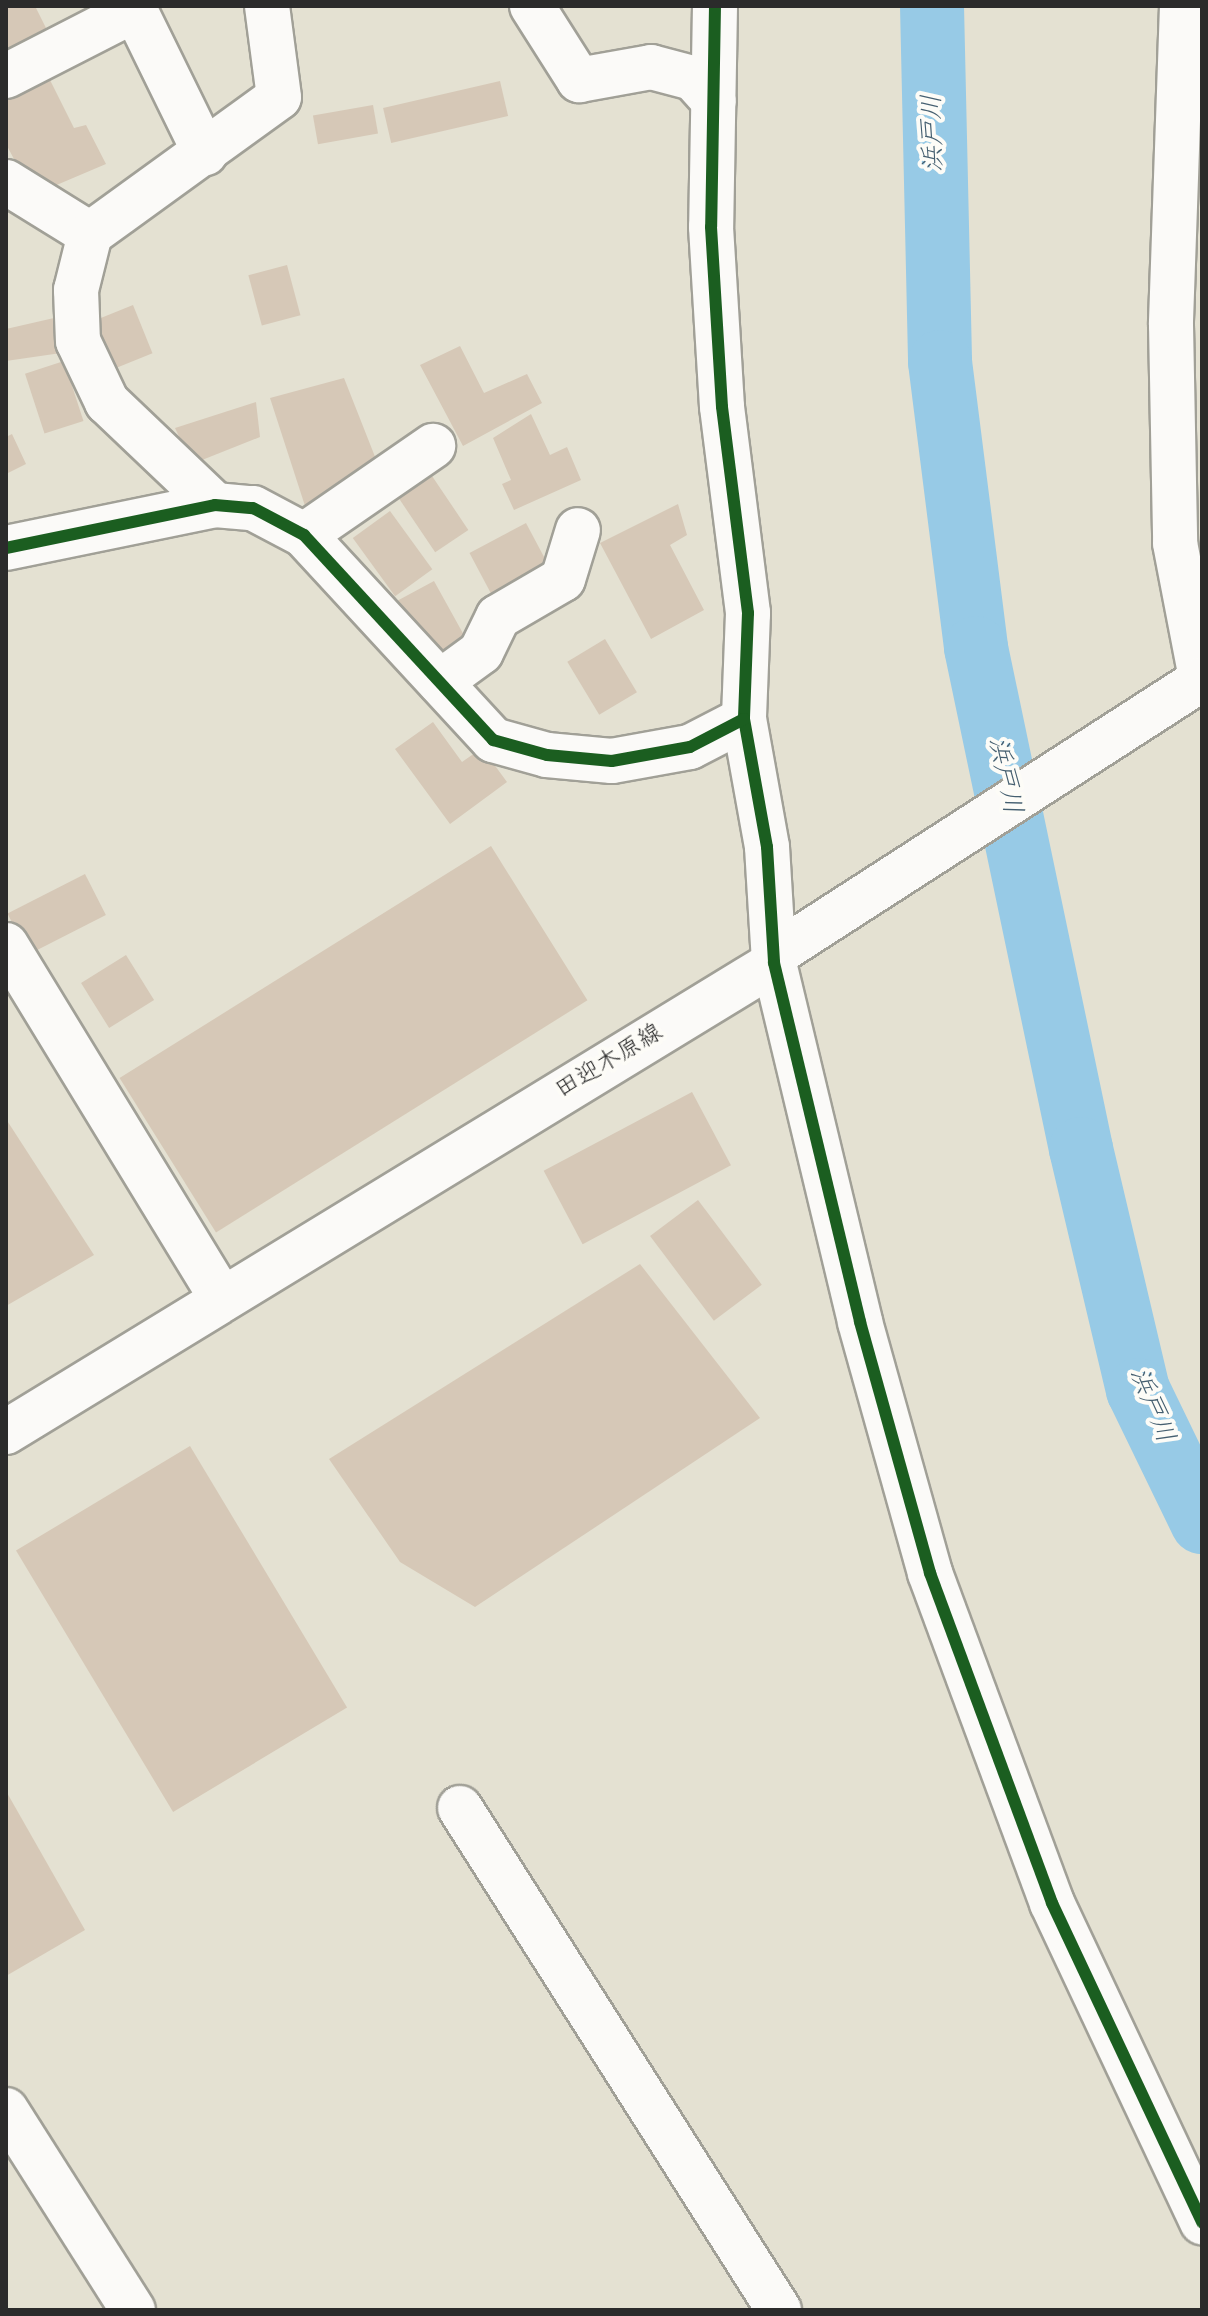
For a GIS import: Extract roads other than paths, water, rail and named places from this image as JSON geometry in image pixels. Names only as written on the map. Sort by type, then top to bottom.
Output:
[{"type":"street","points":[[215,505],[107,402],[78,341],[76,290],[90,234],[279,97],[267,6]]},
{"type":"street","points":[[532,6],[579,80],[651,67],[693,78],[714,101]]},
{"type":"street","points":[[715,6],[711,227],[722,407],[748,613],[744,719],[767,847],[777,957],[860,1322],[930,1573],[1052,1903],[1202,2222]]},
{"type":"street","points":[[1182,6],[1171,325],[1175,543],[1202,681]]},
{"type":"street","points":[[6,76],[134,8],[205,153]]},
{"type":"street","points":[[6,182],[90,234]]},
{"type":"street","points":[[304,535],[433,446]]},
{"type":"street","points":[[6,548],[215,505],[253,508],[304,535],[493,740],[547,755],[612,761],[690,747],[744,719]]},
{"type":"street","points":[[440,682],[481,652],[498,617],[563,579],[578,530]]},
{"type":"street","name":"田迎木原線","points":[[6,1432],[777,957],[1202,681]]},
{"type":"street","points":[[6,945],[222,1299]]},
{"type":"street","points":[[460,1808],[779,2310]]},
{"type":"street","points":[[6,2110],[133,2310]]},
{"type":"waterway","name":"浜戸川","points":[[932,6],[940,362],[976,648],[1081,1149],[1138,1390],[1202,1522]]}]
